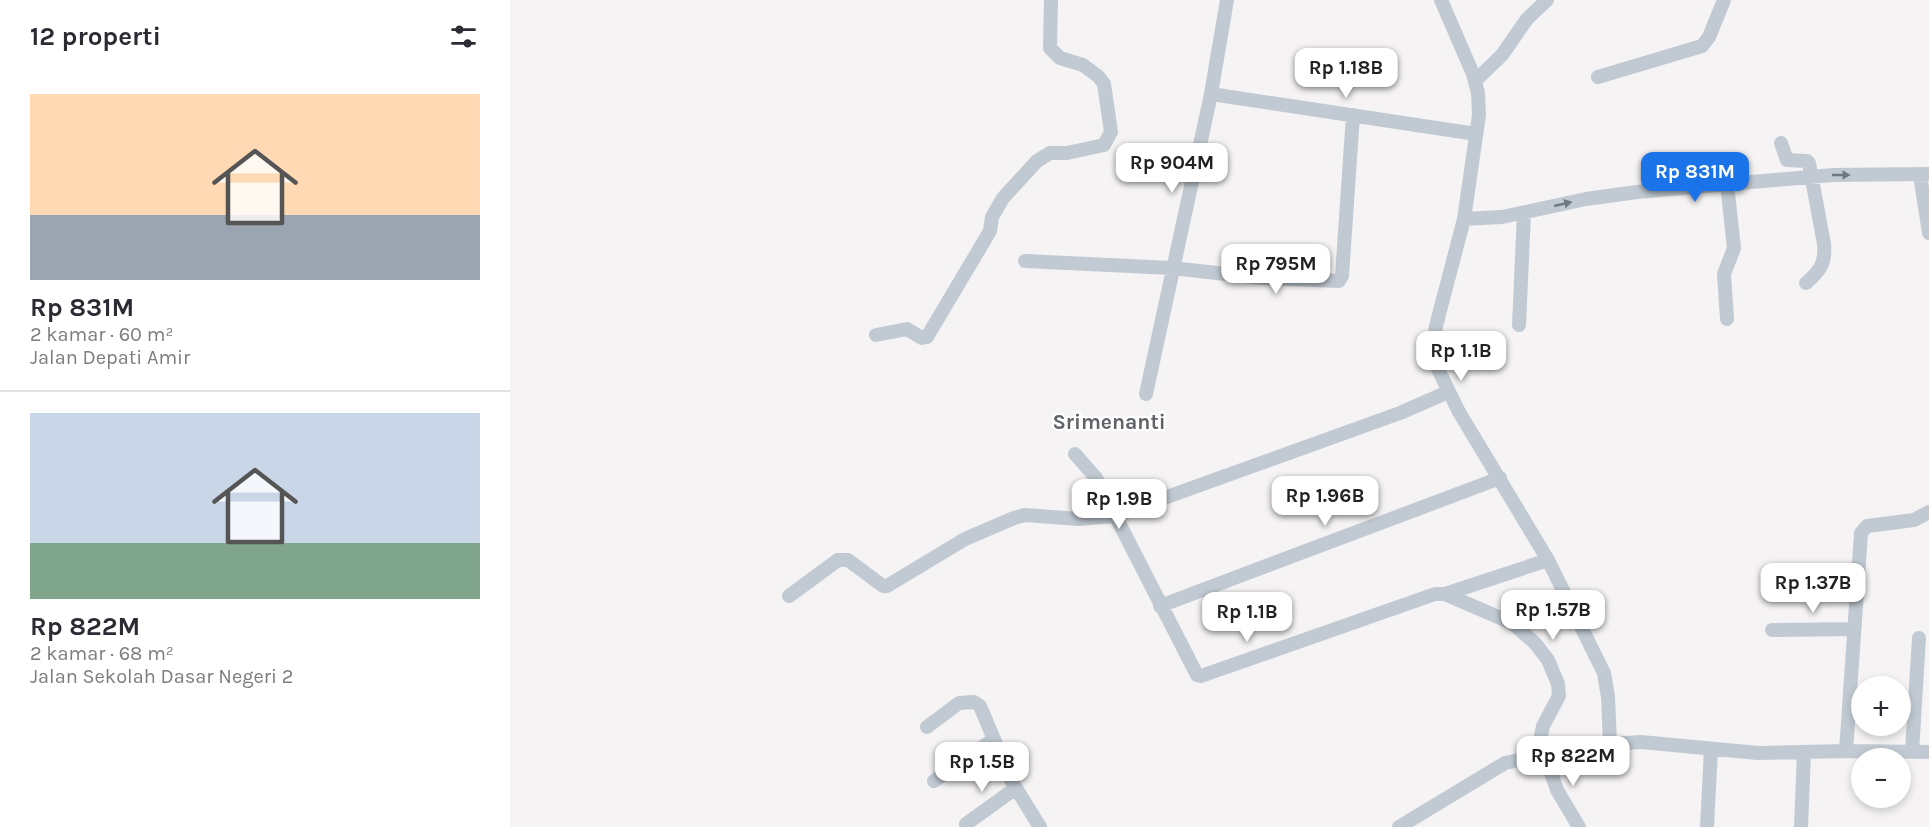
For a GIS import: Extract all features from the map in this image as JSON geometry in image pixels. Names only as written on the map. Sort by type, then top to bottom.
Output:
[{"type":"street","points":[[876,335],[907,328],[922,338],[927,337],[990,231],[992,217],[1004,198],[1037,161],[1050,153],[1092,149],[1104,145],[1107,140],[1111,132],[1104,84],[1090,69],[1060,58],[1050,48],[1051,0]]},
{"type":"street","points":[[1146,394],[1211,94],[1227,0]]},
{"type":"street","points":[[1441,0],[1475,81],[1479,115],[1464,219],[1436,326],[1433,346],[1437,367],[1448,392],[1548,560],[1604,673],[1608,697],[1610,744]]},
{"type":"street","points":[[1475,81],[1502,55],[1527,19],[1547,0]]},
{"type":"street","points":[[1598,77],[1702,46],[1709,37],[1724,0]]},
{"type":"street","points":[[1211,94],[1476,134]]},
{"type":"street","points":[[1024,261],[1172,268],[1262,279],[1339,281],[1342,276],[1353,115]]},
{"type":"street","points":[[1781,143],[1787,160],[1808,161],[1812,177],[1825,256],[1821,269],[1806,283]]},
{"type":"street","points":[[1464,219],[1479,220],[1524,213],[1586,199],[1727,184],[1812,177],[1924,174],[1929,233]]},
{"type":"street","points":[[1727,184],[1734,248],[1724,274],[1727,319]]},
{"type":"street","points":[[1519,325],[1524,213]]},
{"type":"street","points":[[789,596],[838,560],[848,560],[883,586],[887,586],[965,539],[1014,518],[1025,515],[1079,519],[1114,516],[1389,417],[1448,392]]},
{"type":"street","points":[[1075,454],[1096,478],[1195,674],[1199,676],[1435,594],[1445,594],[1548,560]]},
{"type":"street","points":[[1160,606],[1500,478]]},
{"type":"street","points":[[1846,751],[1859,540],[1862,530],[1873,525],[1914,520],[1929,512]]},
{"type":"street","points":[[1445,594],[1512,623],[1535,643],[1548,660],[1559,696],[1543,726],[1541,736],[1557,790],[1579,827]]},
{"type":"street","points":[[1772,630],[1854,628]]},
{"type":"street","points":[[1912,752],[1919,638]]},
{"type":"street","points":[[927,727],[959,703],[970,701],[980,706],[1016,788],[1040,827]]},
{"type":"street","points":[[934,781],[994,739]]},
{"type":"street","points":[[1404,826],[1505,764],[1610,744],[1641,742],[1758,753],[1929,752]]},
{"type":"street","points":[[1707,827],[1711,749]]},
{"type":"street","points":[[1801,827],[1804,753]]},
{"type":"street","points":[[966,824],[1016,788]]},
{"type":"district","name":"Srimenanti","points":[[1109,422]]}]
